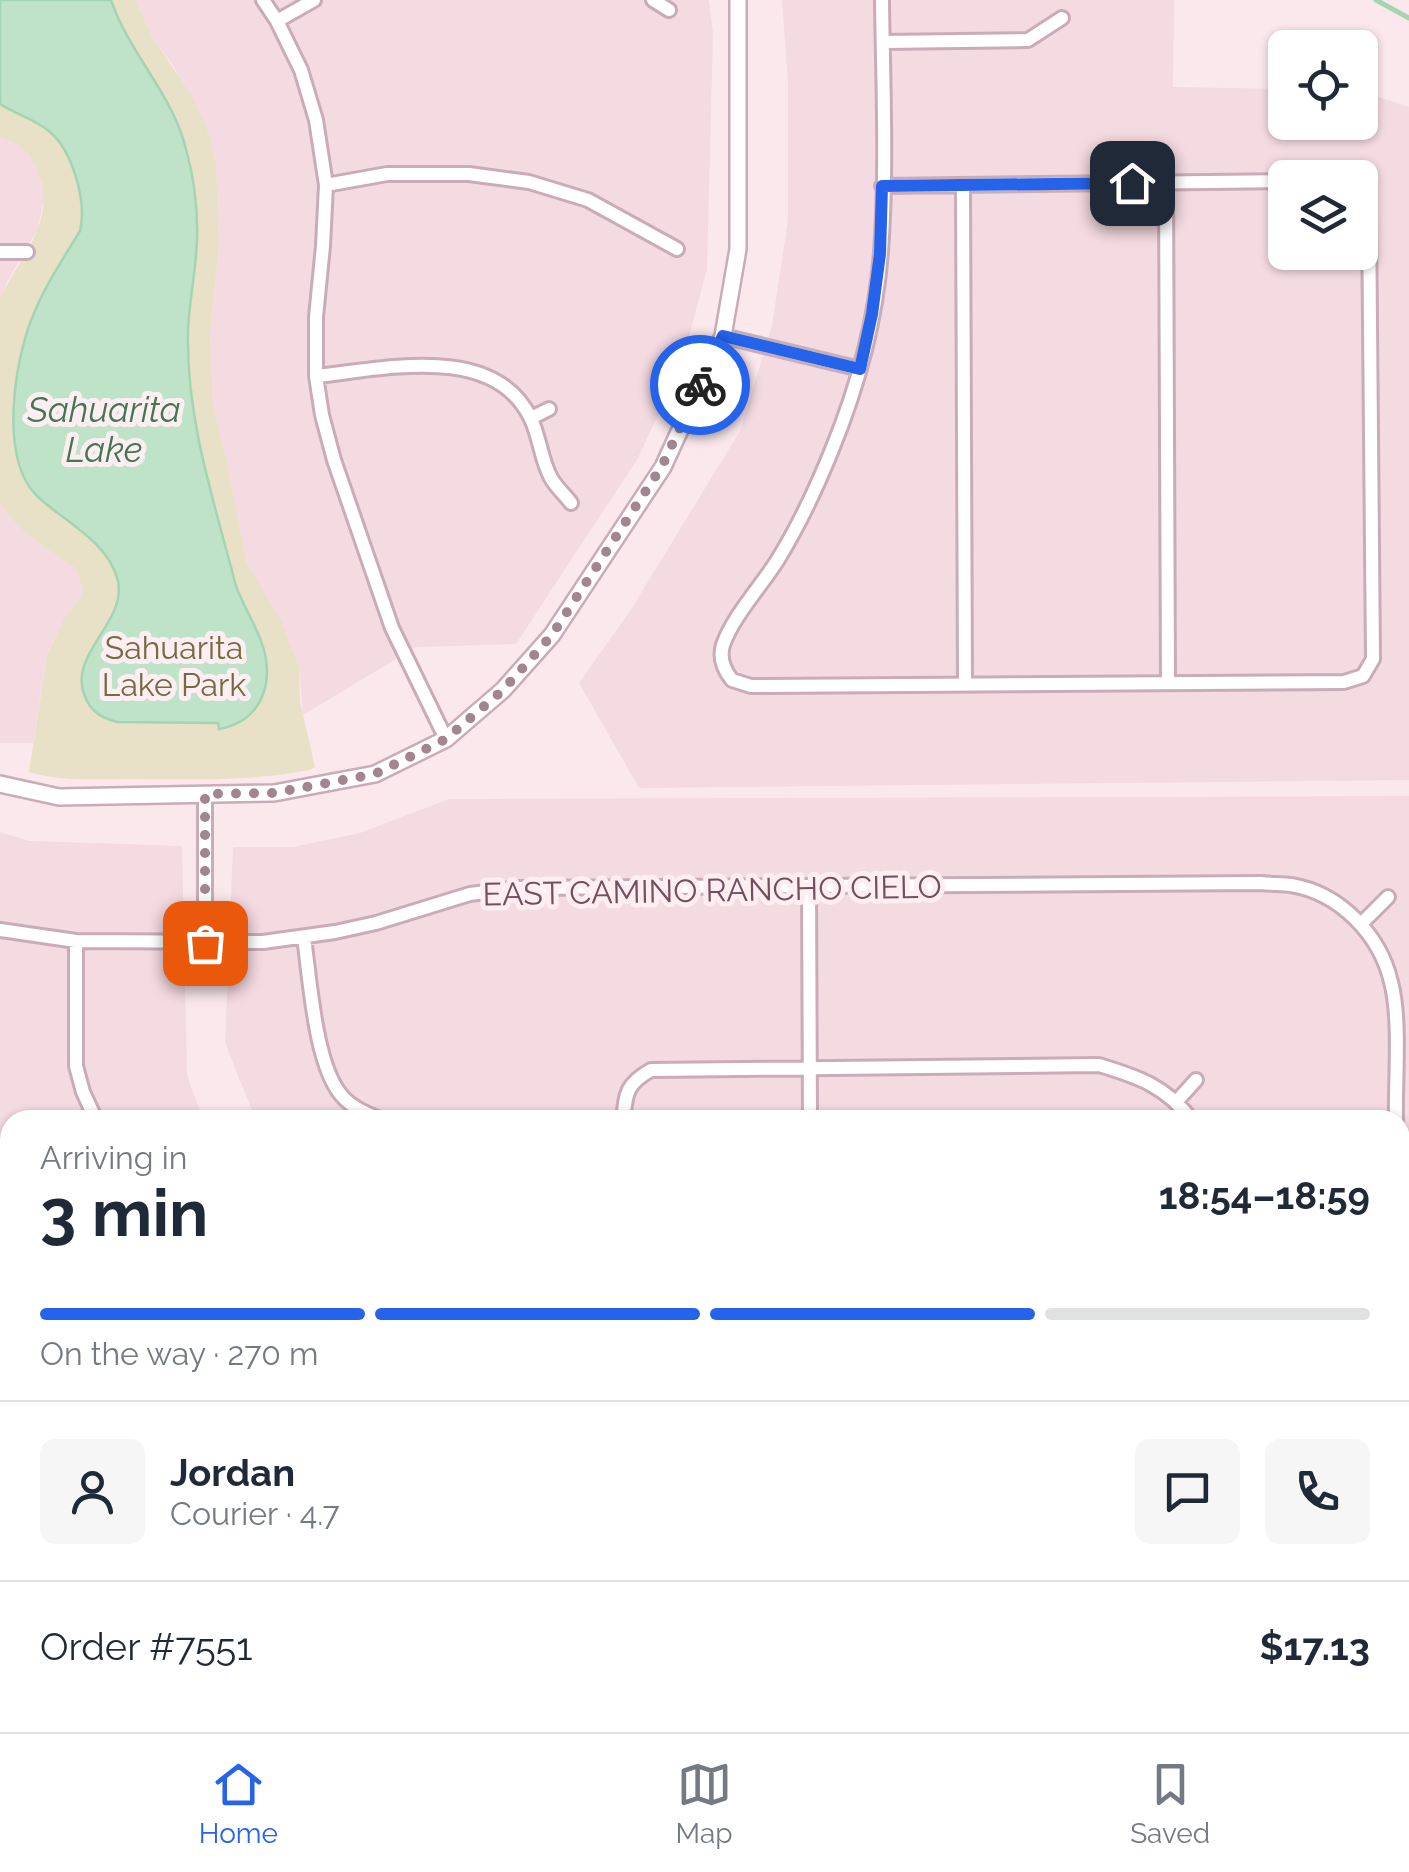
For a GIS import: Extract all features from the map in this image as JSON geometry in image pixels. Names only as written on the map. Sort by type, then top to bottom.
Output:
[{"type":"street","points":[[262,0],[277,21],[300,70],[316,120],[326,185],[316,317],[316,376],[322,415],[392,628],[446,739]]},
{"type":"street","points":[[277,21],[314,0]]},
{"type":"street","points":[[653,0],[669,10]]},
{"type":"street","points":[[0,784],[59,797],[274,793],[375,774],[446,739],[503,690],[552,635],[662,466],[723,336],[738,249],[738,0]]},
{"type":"street","points":[[882,0],[880,254],[860,369],[847,415],[819,482],[778,560],[724,644],[725,670],[732,680],[751,686],[1344,682],[1363,676],[1372,660],[1369,270]]},
{"type":"street","points":[[883,42],[1028,40],[1062,18]]},
{"type":"street","points":[[326,185],[387,174],[469,174],[529,182],[588,200],[677,249]]},
{"type":"street","points":[[882,186],[1268,181]]},
{"type":"street","points":[[1166,182],[1168,683]]},
{"type":"street","points":[[963,185],[965,684]]},
{"type":"street","points":[[0,252],[27,252]]},
{"type":"street","points":[[723,336],[860,369]]},
{"type":"street","points":[[316,376],[436,364],[478,372],[514,394],[531,418],[551,478],[571,503]]},
{"type":"street","points":[[531,418],[549,408]]},
{"type":"street","points":[[205,794],[205,943]]},
{"type":"street","name":"EAST CAMINO RANCHO CIELO","points":[[0,930],[76,941],[262,942],[376,923],[470,894],[502,890],[1261,883],[1294,885],[1322,895],[1361,924]]},
{"type":"street","points":[[808,886],[810,1110]]},
{"type":"street","points":[[1388,896],[1361,924],[1384,959],[1391,982],[1395,1006],[1396,1110]]},
{"type":"street","points":[[304,938],[326,1068],[342,1096],[360,1110]]},
{"type":"street","points":[[76,941],[76,1066],[91,1110]]},
{"type":"street","points":[[624,1110],[627,1090],[636,1078],[651,1070],[669,1068],[1099,1065],[1144,1079],[1184,1110]]},
{"type":"street","points":[[1177,1101],[1196,1080]]},
{"type":"shaded area","points":[[135,0],[709,0],[713,33],[707,269],[682,363],[638,458],[516,644],[416,647],[303,715],[299,667],[287,635],[247,564],[213,404],[210,332],[219,246],[216,163],[208,132]]},
{"type":"shaded area","points":[[782,0],[1174,0],[1173,87],[1268,89],[1268,140],[1378,140],[1378,97],[1409,107],[1409,780],[639,788],[579,683],[630,611],[740,431],[772,326],[788,220],[788,82]]},
{"type":"shaded area","points":[[0,137],[10,139],[33,160],[44,197],[38,229],[0,299]]},
{"type":"shaded area","points":[[0,503],[27,535],[76,569],[82,587],[81,596],[63,620],[47,654],[33,743],[0,743]]},
{"type":"shaded area","points":[[1409,796],[1409,1110],[252,1110],[225,1043],[233,847],[293,847],[360,833],[449,799]]},
{"type":"shaded area","points":[[0,832],[29,841],[182,846],[187,1075],[199,1110],[0,1110]]},
{"type":"green space","name":"Sahuarita Lake","points":[[0,0],[135,0],[153,38],[193,98],[208,132],[216,163],[219,246],[210,332],[213,404],[247,564],[281,620],[299,667],[300,702],[315,767],[309,770],[197,779],[79,779],[29,772],[47,655],[63,620],[81,596],[82,587],[76,569],[27,535],[0,503],[0,299],[34,237],[43,200],[33,161],[13,142],[0,137]]},
{"type":"water","name":"Sahuarita Lake","points":[[0,0],[111,0],[180,129],[197,217],[188,331],[195,417],[236,586],[260,638],[267,671],[260,702],[247,717],[230,726],[219,729],[218,723],[117,722],[103,717],[87,701],[83,669],[114,612],[118,581],[95,543],[35,494],[17,457],[14,433],[16,383],[26,337],[42,295],[80,231],[82,206],[71,164],[58,141],[39,124],[0,104]]},
{"type":"waterway","points":[[1376,0],[1409,18]]},
{"type":"way so far","points":[[205,943],[205,794],[274,793],[375,774],[446,739],[503,690],[552,635],[662,466],[700,385]]},
{"type":"route","points":[[700,385],[723,336],[860,369],[880,254],[882,186],[1132,183]]},
{"type":"park label","name":"Sahuarita Lake Park","points":[[174,666]]}]
